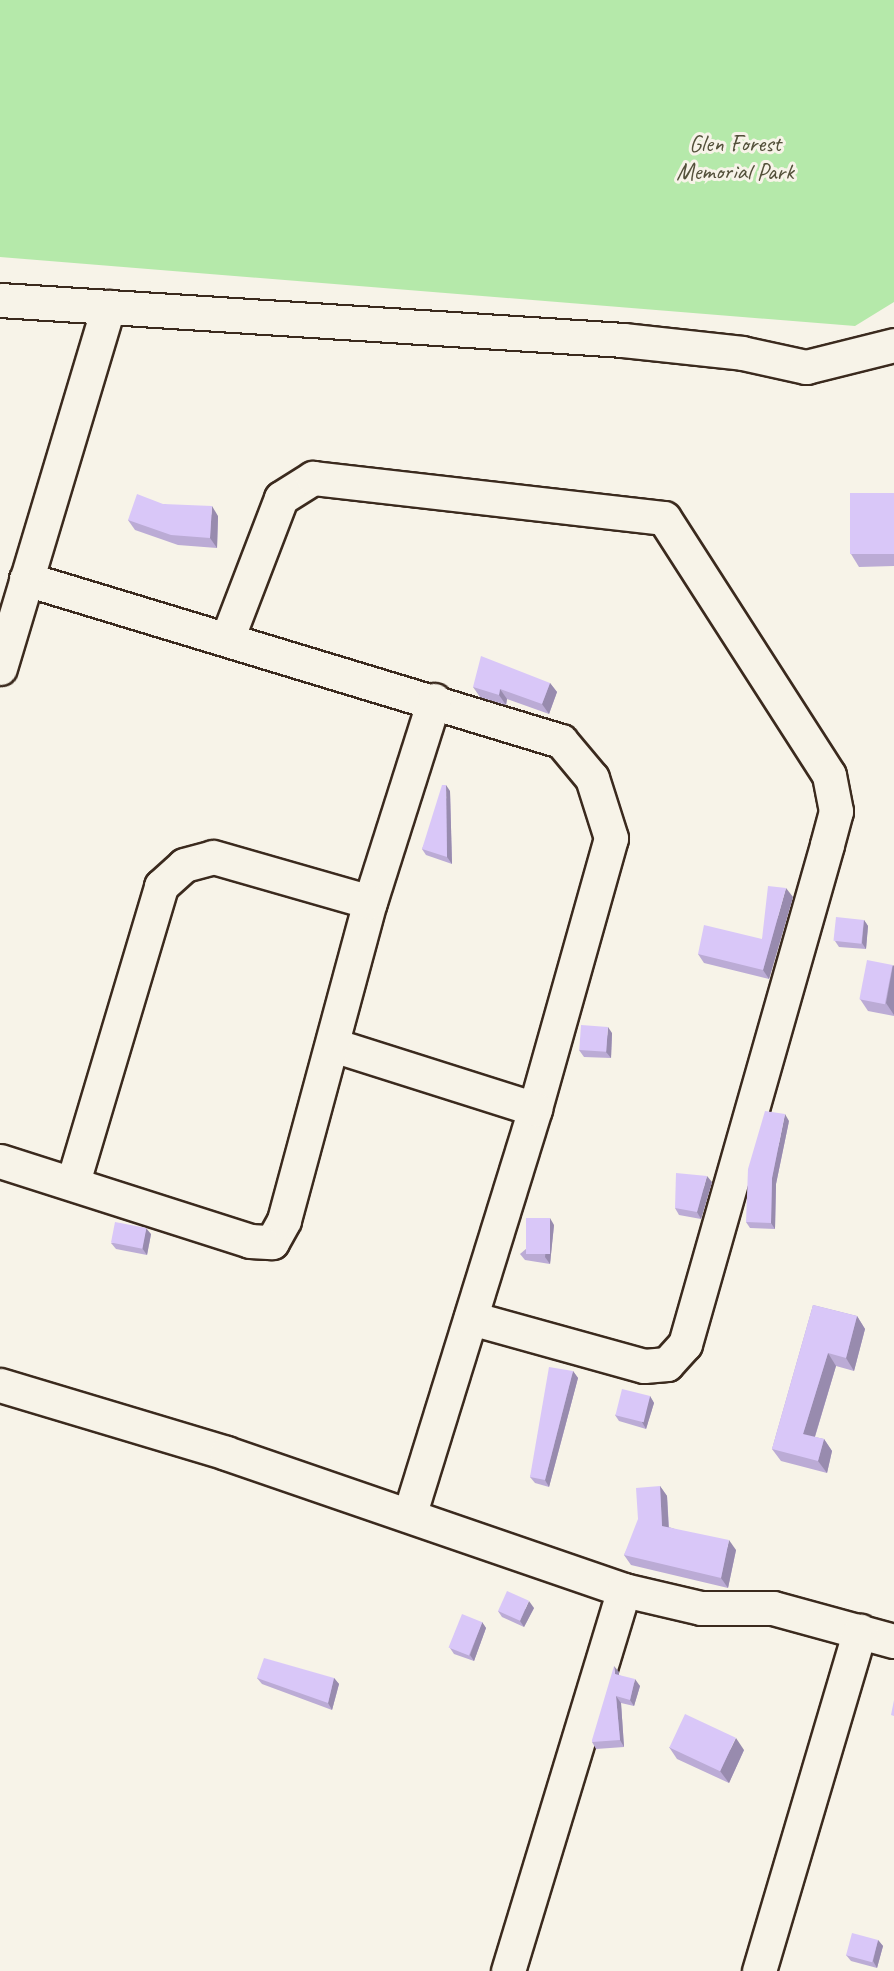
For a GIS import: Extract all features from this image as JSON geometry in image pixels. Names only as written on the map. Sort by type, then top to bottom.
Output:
[{"type":"street","points":[[2,301],[623,340],[742,353],[806,367],[894,345]]},
{"type":"street","points":[[0,668],[108,307]]},
{"type":"street","points":[[227,639],[281,498],[313,478],[664,518],[829,775],[836,811],[685,1344],[667,1364],[644,1366],[471,1318]]},
{"type":"street","points":[[27,579],[434,700],[561,741],[592,778],[611,838],[535,1109],[410,1514]]},
{"type":"street","points":[[0,1161],[73,1182],[250,1241],[272,1242],[333,1045],[370,902],[434,700]]},
{"type":"street","points":[[73,1182],[162,886],[184,865],[213,857],[370,902]]},
{"type":"street","points":[[333,1045],[535,1109]]},
{"type":"street","points":[[0,1385],[410,1514],[624,1590],[701,1608],[773,1608],[894,1641]]},
{"type":"street","points":[[508,1971],[624,1590]]},
{"type":"street","points":[[759,1971],[860,1631]]},
{"type":"green space","name":"Glen Forest Memorial Park","points":[[0,0],[894,0],[894,302],[855,326],[0,257]]},
{"type":"building","points":[[850,493],[894,493],[894,554],[850,554]]},
{"type":"building","points":[[137,494],[163,504],[212,506],[210,538],[171,535],[128,520]]},
{"type":"building","points":[[481,656],[550,683],[542,704],[500,689],[499,695],[473,687]]},
{"type":"building","points":[[442,785],[446,785],[447,857],[422,849]]},
{"type":"building","points":[[768,886],[786,888],[763,970],[698,954],[704,925],[762,939]]},
{"type":"building","points":[[836,917],[864,920],[861,944],[833,941]]},
{"type":"building","points":[[867,960],[893,965],[885,1004],[859,999]]},
{"type":"building","points":[[581,1025],[608,1027],[606,1052],[579,1050]]},
{"type":"building","points":[[765,1111],[785,1114],[772,1178],[771,1223],[746,1222],[748,1169]]},
{"type":"building","points":[[676,1173],[707,1176],[697,1212],[675,1208]]},
{"type":"building","points":[[526,1218],[550,1218],[550,1254],[526,1254]]},
{"type":"building","points":[[115,1222],[146,1228],[142,1249],[111,1243]]},
{"type":"building","points":[[813,1305],[857,1316],[846,1358],[828,1353],[803,1434],[824,1439],[818,1461],[772,1449]]},
{"type":"building","points":[[549,1367],[573,1371],[545,1480],[530,1477]]},
{"type":"building","points":[[622,1389],[650,1396],[644,1422],[615,1415]]},
{"type":"building","points":[[660,1486],[662,1526],[729,1540],[721,1578],[624,1555],[638,1519],[636,1488]]},
{"type":"building","points":[[507,1591],[529,1601],[520,1621],[498,1611]]},
{"type":"building","points":[[462,1614],[482,1622],[469,1656],[449,1647]]},
{"type":"building","points":[[264,1658],[334,1678],[328,1703],[257,1678]]},
{"type":"building","points":[[614,1666],[615,1674],[635,1679],[630,1700],[616,1696],[620,1740],[592,1742],[592,1740]]},
{"type":"building","points":[[894,1700],[894,1716],[891,1715]]},
{"type":"building","points":[[685,1714],[736,1738],[720,1771],[669,1748]]},
{"type":"building","points":[[852,1933],[878,1940],[872,1962],[846,1955]]}]
